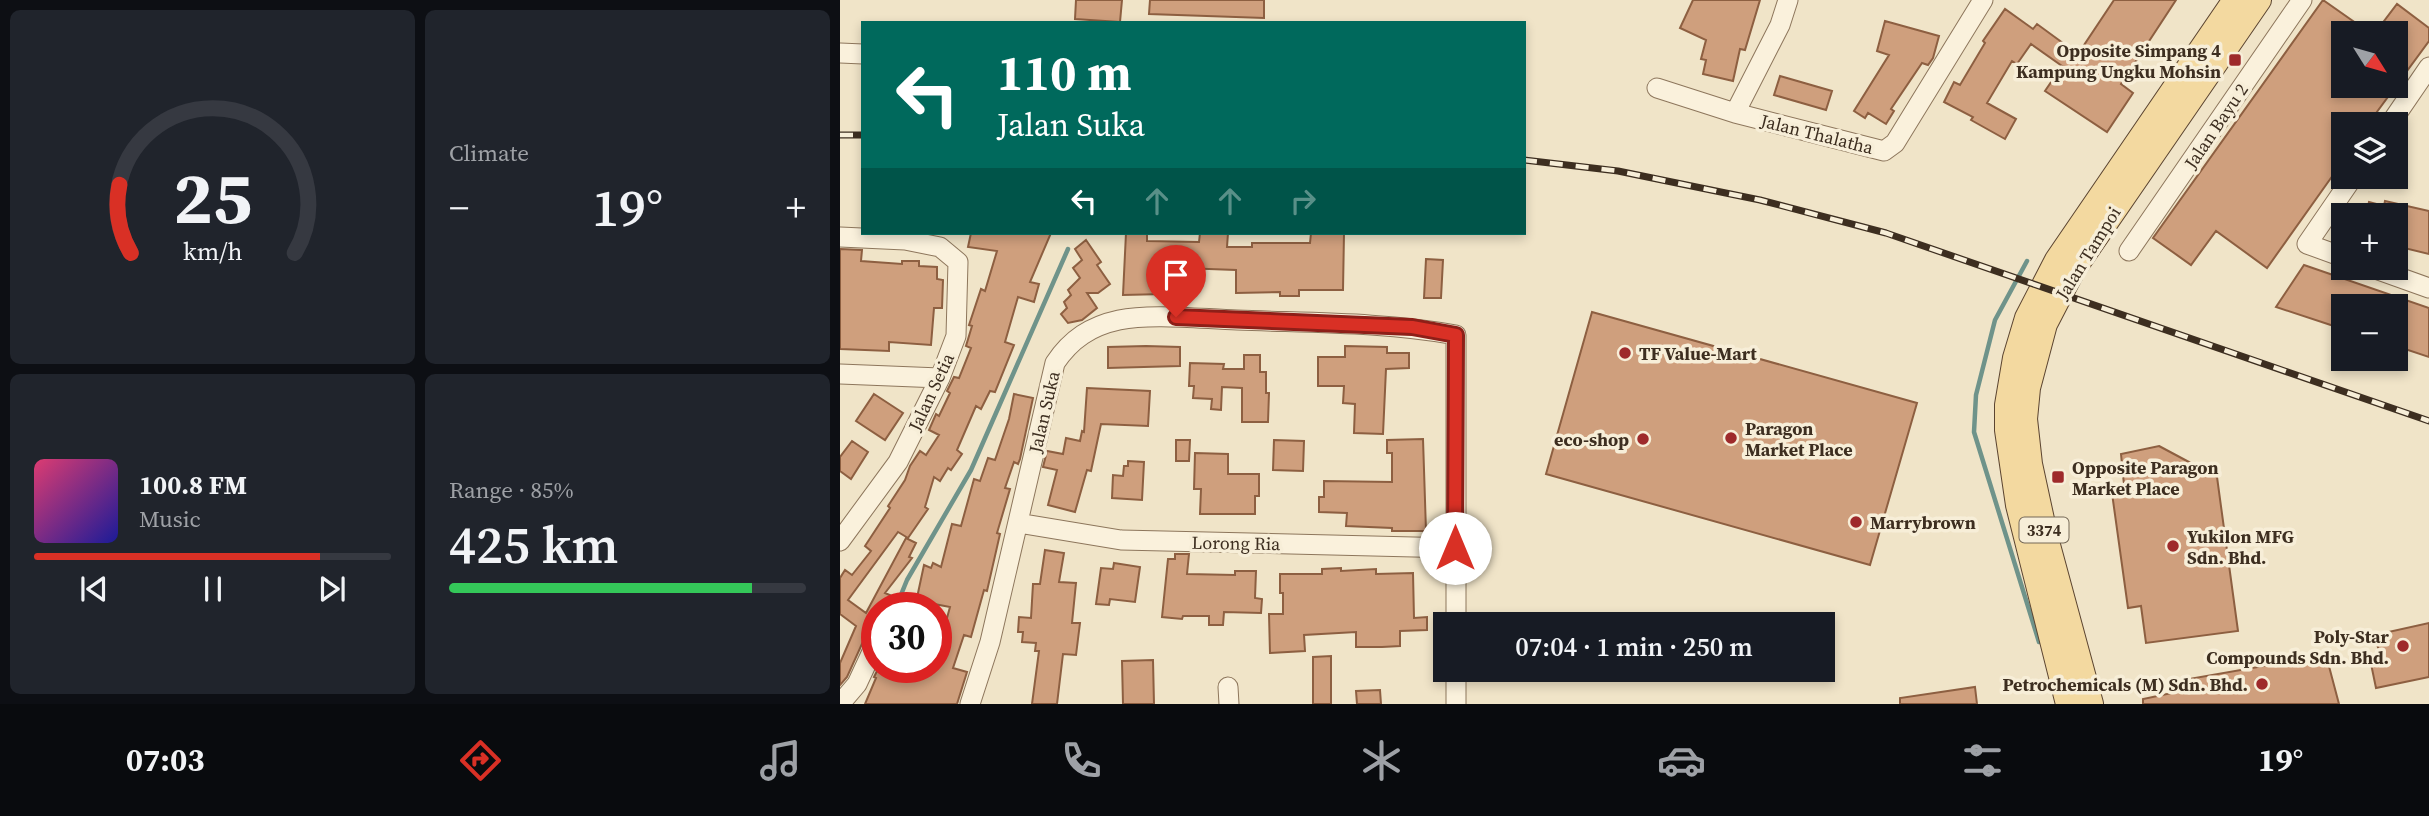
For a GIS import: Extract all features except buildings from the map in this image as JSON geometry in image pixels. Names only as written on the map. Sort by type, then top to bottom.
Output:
[{"type":"main road","name":"Jalan Tampoi","points":[[2068,704],[2018,505],[2007,430],[2007,405],[2015,358],[2027,318],[2057,260],[2235,0]]},
{"type":"main road","name":"Jalan Tampoi","points":[[2091,704],[2046,538],[2030,464],[2025,419],[2033,365],[2045,324],[2073,270],[2259,0]]},
{"type":"street","points":[[1735,113],[1780,25],[1788,0]]},
{"type":"street","name":"Jalan Thalatha","points":[[1657,88],[1735,113],[1879,151],[1889,150],[1983,0]]},
{"type":"street","name":"Jalan Bayu 2","points":[[2129,251],[2302,0]]},
{"type":"street","points":[[840,53],[861,54]]},
{"type":"street","points":[[2397,112],[2429,67]]},
{"type":"street","points":[[2331,209],[2307,244],[2331,253]]},
{"type":"street","name":"Jalan Setia","points":[[840,237],[905,240],[940,247],[958,262],[956,336],[940,378],[898,462],[840,541]]},
{"type":"street","points":[[2407,280],[2429,288]]},
{"type":"street","name":"Jalan Suka","points":[[970,704],[990,642],[1055,363],[1065,348],[1079,335],[1100,326],[1122,319],[1176,317],[1412,327],[1456,335],[1455,548]]},
{"type":"street","points":[[840,374],[940,378]]},
{"type":"street","name":"Lorong Ria","points":[[1018,523],[1121,540],[1455,548]]},
{"type":"street","points":[[1455,548],[1456,612]]},
{"type":"street","points":[[840,704],[861,675]]},
{"type":"street","points":[[1456,682],[1456,704]]},
{"type":"waterway","points":[[902,592],[971,470],[1068,249]]},
{"type":"waterway","points":[[2027,261],[1995,320],[1976,395],[1974,432],[2039,642]]},
{"type":"railway","points":[[840,135],[861,135]]},
{"type":"railway","points":[[1526,160],[1618,171],[1760,200],[1886,233],[2429,421]]},
{"type":"place","name":"Opposite Simpang 4 Kampung Ungku Mohsin","points":[[2235,60]]},
{"type":"place","name":"TF Value-Mart","points":[[1625,353]]},
{"type":"place","name":"Paragon Market Place","points":[[1731,438]]},
{"type":"place","name":"eco-shop","points":[[1643,439]]},
{"type":"place","name":"Opposite Paragon Market Place","points":[[2058,477]]},
{"type":"place","name":"Marrybrown","points":[[1856,522]]},
{"type":"place","name":"Yukilon MFG Sdn. Bhd.","points":[[2173,546]]},
{"type":"place","name":"Poly-Star Compounds Sdn. Bhd.","points":[[2403,646]]},
{"type":"place","name":"Petrochemicals (M) Sdn. Bhd.","points":[[2262,684]]},
{"type":"route","points":[[1176,317],[1412,327],[1456,335],[1455,548]]}]
